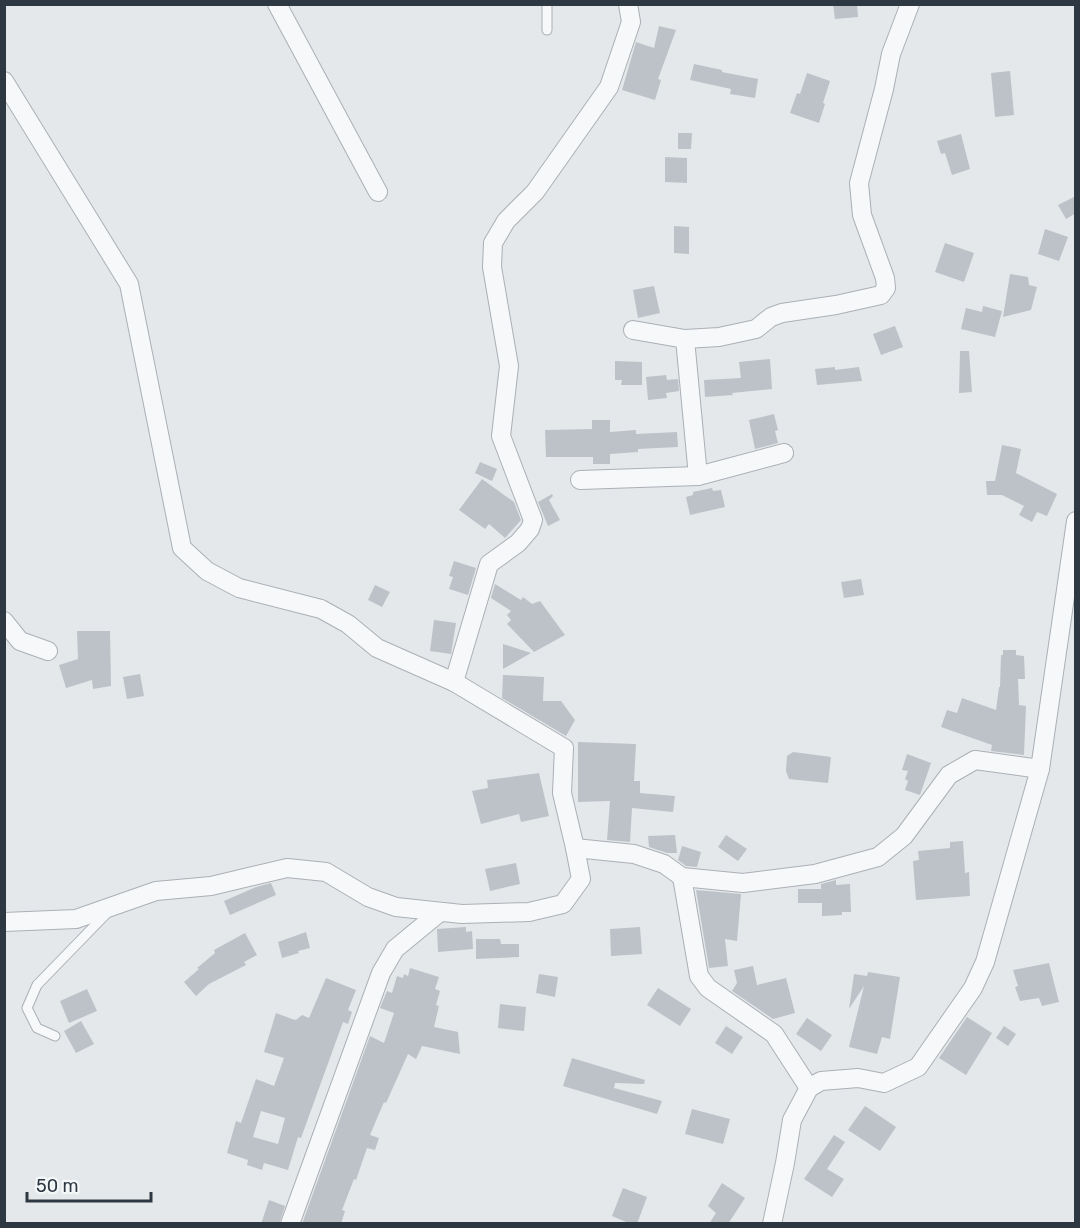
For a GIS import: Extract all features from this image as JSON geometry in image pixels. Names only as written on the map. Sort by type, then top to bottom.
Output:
[{"type":"street","points":[[277,4],[378,192]]},
{"type":"street","points":[[454,682],[489,564],[518,543],[530,529],[533,520],[501,436],[509,366],[492,267],[493,243],[506,221],[535,192],[609,87],[631,22],[627,4]]},
{"type":"street","points":[[633,330],[685,339],[719,337],[756,329],[771,317],[782,313],[881,295],[886,288],[885,278],[862,215],[859,183],[891,54],[909,4]]},
{"type":"street","points":[[4,81],[129,284],[182,548],[207,571],[239,588],[321,609],[348,624],[377,648],[454,682],[564,748],[562,793],[581,879],[563,904],[530,912],[462,914],[396,908],[368,897],[326,872],[287,868],[211,886],[156,891],[76,919],[4,922]]},
{"type":"street","points":[[685,339],[698,476]]},
{"type":"street","points":[[580,480],[698,476],[784,453]]},
{"type":"street","points":[[772,1224],[792,1120],[809,1088],[821,1082],[858,1078],[884,1083],[918,1067],[974,988],[985,962],[1040,769],[1076,521]]},
{"type":"street","points":[[4,621],[20,641],[48,651]]},
{"type":"street","points":[[575,848],[634,854],[664,864],[682,877],[743,883],[815,873],[879,857],[904,837],[949,776],[975,760],[1040,769]]},
{"type":"street","points":[[682,877],[699,976],[708,988],[774,1034],[809,1088]]},
{"type":"street","points":[[290,1224],[381,974],[395,949],[440,912]]},
{"type":"lane","points":[[547,4],[548,30]]},
{"type":"lane","points":[[55,1036],[37,1028],[27,1008],[37,985],[113,907]]},
{"type":"building","points":[[833,4],[857,4],[858,17],[835,19]]},
{"type":"building","points":[[659,26],[676,30],[658,79],[661,80],[655,100],[622,90],[636,42],[654,48]]},
{"type":"building","points":[[694,64],[758,79],[755,98],[730,94],[731,89],[690,80]]},
{"type":"building","points":[[1010,71],[1014,115],[995,117],[991,73]]},
{"type":"building","points":[[807,73],[830,81],[819,123],[790,113]]},
{"type":"building","points":[[678,133],[692,133],[691,149],[678,149]]},
{"type":"building","points":[[961,134],[970,169],[952,175],[945,153],[941,154],[937,141]]},
{"type":"building","points":[[665,157],[687,158],[687,183],[665,182]]},
{"type":"building","points":[[1076,196],[1076,213],[1066,219],[1058,205]]},
{"type":"building","points":[[674,226],[689,227],[689,254],[674,253]]},
{"type":"building","points":[[1045,229],[1068,237],[1059,261],[1038,254]]},
{"type":"building","points":[[945,243],[974,253],[964,282],[935,272]]},
{"type":"building","points":[[1010,274],[1028,277],[1029,285],[1037,287],[1031,310],[1003,317]]},
{"type":"building","points":[[654,286],[660,313],[638,318],[633,290]]},
{"type":"building","points":[[983,306],[1002,311],[995,337],[961,329],[966,308],[982,312]]},
{"type":"building","points":[[895,326],[903,347],[881,355],[873,334]]},
{"type":"building","points":[[960,351],[969,351],[972,392],[959,393]]},
{"type":"building","points":[[770,359],[772,389],[705,397],[704,380],[741,378],[739,362]]},
{"type":"building","points":[[615,361],[642,362],[642,385],[621,385],[622,380],[615,380]]},
{"type":"building","points":[[835,367],[835,370],[859,367],[862,381],[817,385],[815,369]]},
{"type":"building","points":[[666,375],[667,380],[678,379],[679,391],[666,393],[667,398],[648,400],[646,377]]},
{"type":"building","points":[[774,414],[778,443],[755,449],[749,420]]},
{"type":"building","points":[[592,420],[610,420],[610,432],[636,430],[636,434],[677,432],[678,447],[638,449],[638,452],[610,454],[610,464],[593,464],[593,457],[546,457],[545,430],[592,429]]},
{"type":"building","points":[[1002,445],[1021,449],[1016,473],[1057,494],[1047,516],[1037,512],[1032,522],[1019,515],[1024,506],[1002,495],[987,495],[986,481],[995,481]]},
{"type":"building","points":[[480,462],[497,469],[492,481],[475,473]]},
{"type":"building","points":[[482,479],[514,502],[521,520],[505,538],[489,524],[485,529],[459,510]]},
{"type":"building","points":[[712,488],[713,491],[721,490],[725,507],[690,515],[686,497],[693,495],[693,492]]},
{"type":"building","points":[[552,494],[549,500],[560,520],[548,526],[538,502]]},
{"type":"building","points":[[454,561],[476,568],[468,595],[449,589],[453,577],[449,576]]},
{"type":"building","points":[[861,579],[864,595],[844,598],[841,582]]},
{"type":"building","points":[[495,584],[521,600],[523,597],[532,604],[540,601],[565,635],[534,652],[507,624],[511,620],[507,615],[511,611],[491,598]]},
{"type":"building","points":[[375,585],[390,592],[382,607],[368,600]]},
{"type":"building","points":[[434,620],[456,623],[451,654],[430,651]]},
{"type":"building","points":[[77,631],[110,631],[111,686],[93,689],[92,680],[66,688],[59,665],[78,659]]},
{"type":"building","points":[[503,644],[531,653],[503,669]]},
{"type":"building","points":[[1003,650],[1016,650],[1016,655],[1024,656],[1025,679],[1018,679],[1019,705],[1026,706],[1024,755],[991,751],[992,745],[941,727],[947,710],[957,713],[962,698],[996,710]]},
{"type":"building","points":[[140,674],[144,696],[127,699],[123,677]]},
{"type":"building","points":[[503,675],[544,677],[543,701],[561,701],[575,720],[566,736],[502,698]]},
{"type":"building","points":[[578,742],[636,744],[634,781],[640,781],[640,793],[675,796],[673,812],[632,808],[630,842],[607,840],[610,801],[578,802]]},
{"type":"building","points":[[793,752],[831,757],[828,783],[789,779],[786,771],[787,756]]},
{"type":"building","points":[[907,754],[931,763],[920,795],[905,790],[908,771],[902,770]]},
{"type":"building","points":[[539,773],[549,816],[521,822],[519,814],[481,824],[472,791],[488,788],[487,780]]},
{"type":"building","points":[[675,835],[677,853],[667,853],[649,847],[648,836]]},
{"type":"building","points":[[726,835],[747,849],[738,861],[718,847]]},
{"type":"building","points":[[963,841],[965,873],[969,872],[970,896],[916,900],[913,861],[919,860],[918,851],[950,848],[950,842]]},
{"type":"building","points":[[682,846],[701,852],[697,867],[686,866],[678,860]]},
{"type":"building","points":[[516,863],[520,884],[490,891],[485,869]]},
{"type":"building","points":[[836,880],[836,885],[850,884],[851,912],[822,916],[822,903],[798,903],[798,889],[821,889],[821,884]]},
{"type":"building","points":[[271,883],[276,895],[230,915],[224,901]]},
{"type":"building","points":[[696,890],[741,894],[737,941],[725,939],[728,966],[709,968]]},
{"type":"building","points":[[466,927],[466,932],[472,931],[473,949],[438,952],[437,929]]},
{"type":"building","points":[[640,927],[642,954],[611,956],[610,929]]},
{"type":"building","points":[[306,932],[310,948],[282,958],[278,942]]},
{"type":"building","points":[[245,933],[257,955],[244,962],[246,965],[209,984],[196,996],[184,982],[215,953],[214,950]]},
{"type":"building","points":[[476,939],[500,939],[501,944],[519,944],[519,957],[476,959]]},
{"type":"building","points":[[1049,963],[1059,1002],[1042,1006],[1039,998],[1020,1001],[1013,970]]},
{"type":"building","points":[[753,966],[757,985],[786,978],[795,1013],[773,1019],[732,991],[737,983],[734,970]]},
{"type":"building","points":[[410,968],[439,977],[435,989],[440,991],[436,1005],[439,1006],[434,1027],[458,1032],[460,1054],[422,1046],[416,1059],[408,1054],[370,1135],[379,1138],[375,1150],[367,1148],[342,1210],[345,1211],[341,1224],[302,1224],[370,1036],[384,1043],[394,1013],[380,1008],[387,991],[392,993],[397,976],[403,978],[404,974],[408,976]]},
{"type":"building","points":[[868,972],[900,977],[890,1039],[882,1037],[877,1054],[849,1047],[864,986],[849,1009],[854,974],[867,976]]},
{"type":"building","points":[[539,974],[558,977],[555,997],[536,993]]},
{"type":"building","points":[[326,978],[356,990],[348,1010],[352,1012],[348,1024],[343,1022],[301,1138],[298,1137],[288,1170],[264,1163],[262,1170],[247,1165],[248,1160],[227,1153],[236,1121],[241,1123],[256,1079],[274,1086],[284,1058],[264,1052],[276,1013],[296,1020],[302,1015],[309,1018]],"holes":[[[261,1111],[285,1118],[278,1144],[253,1137]]]},
{"type":"building","points":[[658,988],[691,1009],[680,1026],[647,1005]]},
{"type":"building","points":[[87,989],[97,1011],[69,1023],[60,1001]]},
{"type":"building","points":[[500,1004],[526,1007],[524,1031],[498,1028]]},
{"type":"building","points":[[967,1017],[992,1033],[966,1075],[939,1058]]},
{"type":"building","points":[[807,1018],[832,1035],[821,1051],[796,1034]]},
{"type":"building","points":[[81,1021],[94,1044],[76,1053],[64,1031]]},
{"type":"building","points":[[726,1026],[743,1037],[732,1054],[715,1043]]},
{"type":"building","points":[[1004,1026],[1016,1034],[1008,1046],[996,1038]]},
{"type":"building","points":[[572,1058],[645,1080],[644,1084],[615,1083],[614,1088],[662,1101],[657,1114],[563,1086]]},
{"type":"building","points":[[865,1106],[896,1127],[880,1151],[848,1130]]},
{"type":"building","points":[[692,1109],[730,1119],[723,1144],[685,1134]]},
{"type":"building","points":[[834,1135],[845,1142],[827,1169],[844,1179],[832,1197],[804,1179]]},
{"type":"building","points":[[722,1183],[745,1198],[728,1224],[709,1224],[716,1213],[708,1206]]},
{"type":"building","points":[[623,1188],[647,1197],[637,1224],[631,1224],[612,1216]]},
{"type":"building","points":[[269,1200],[285,1206],[279,1224],[261,1224]]}]
